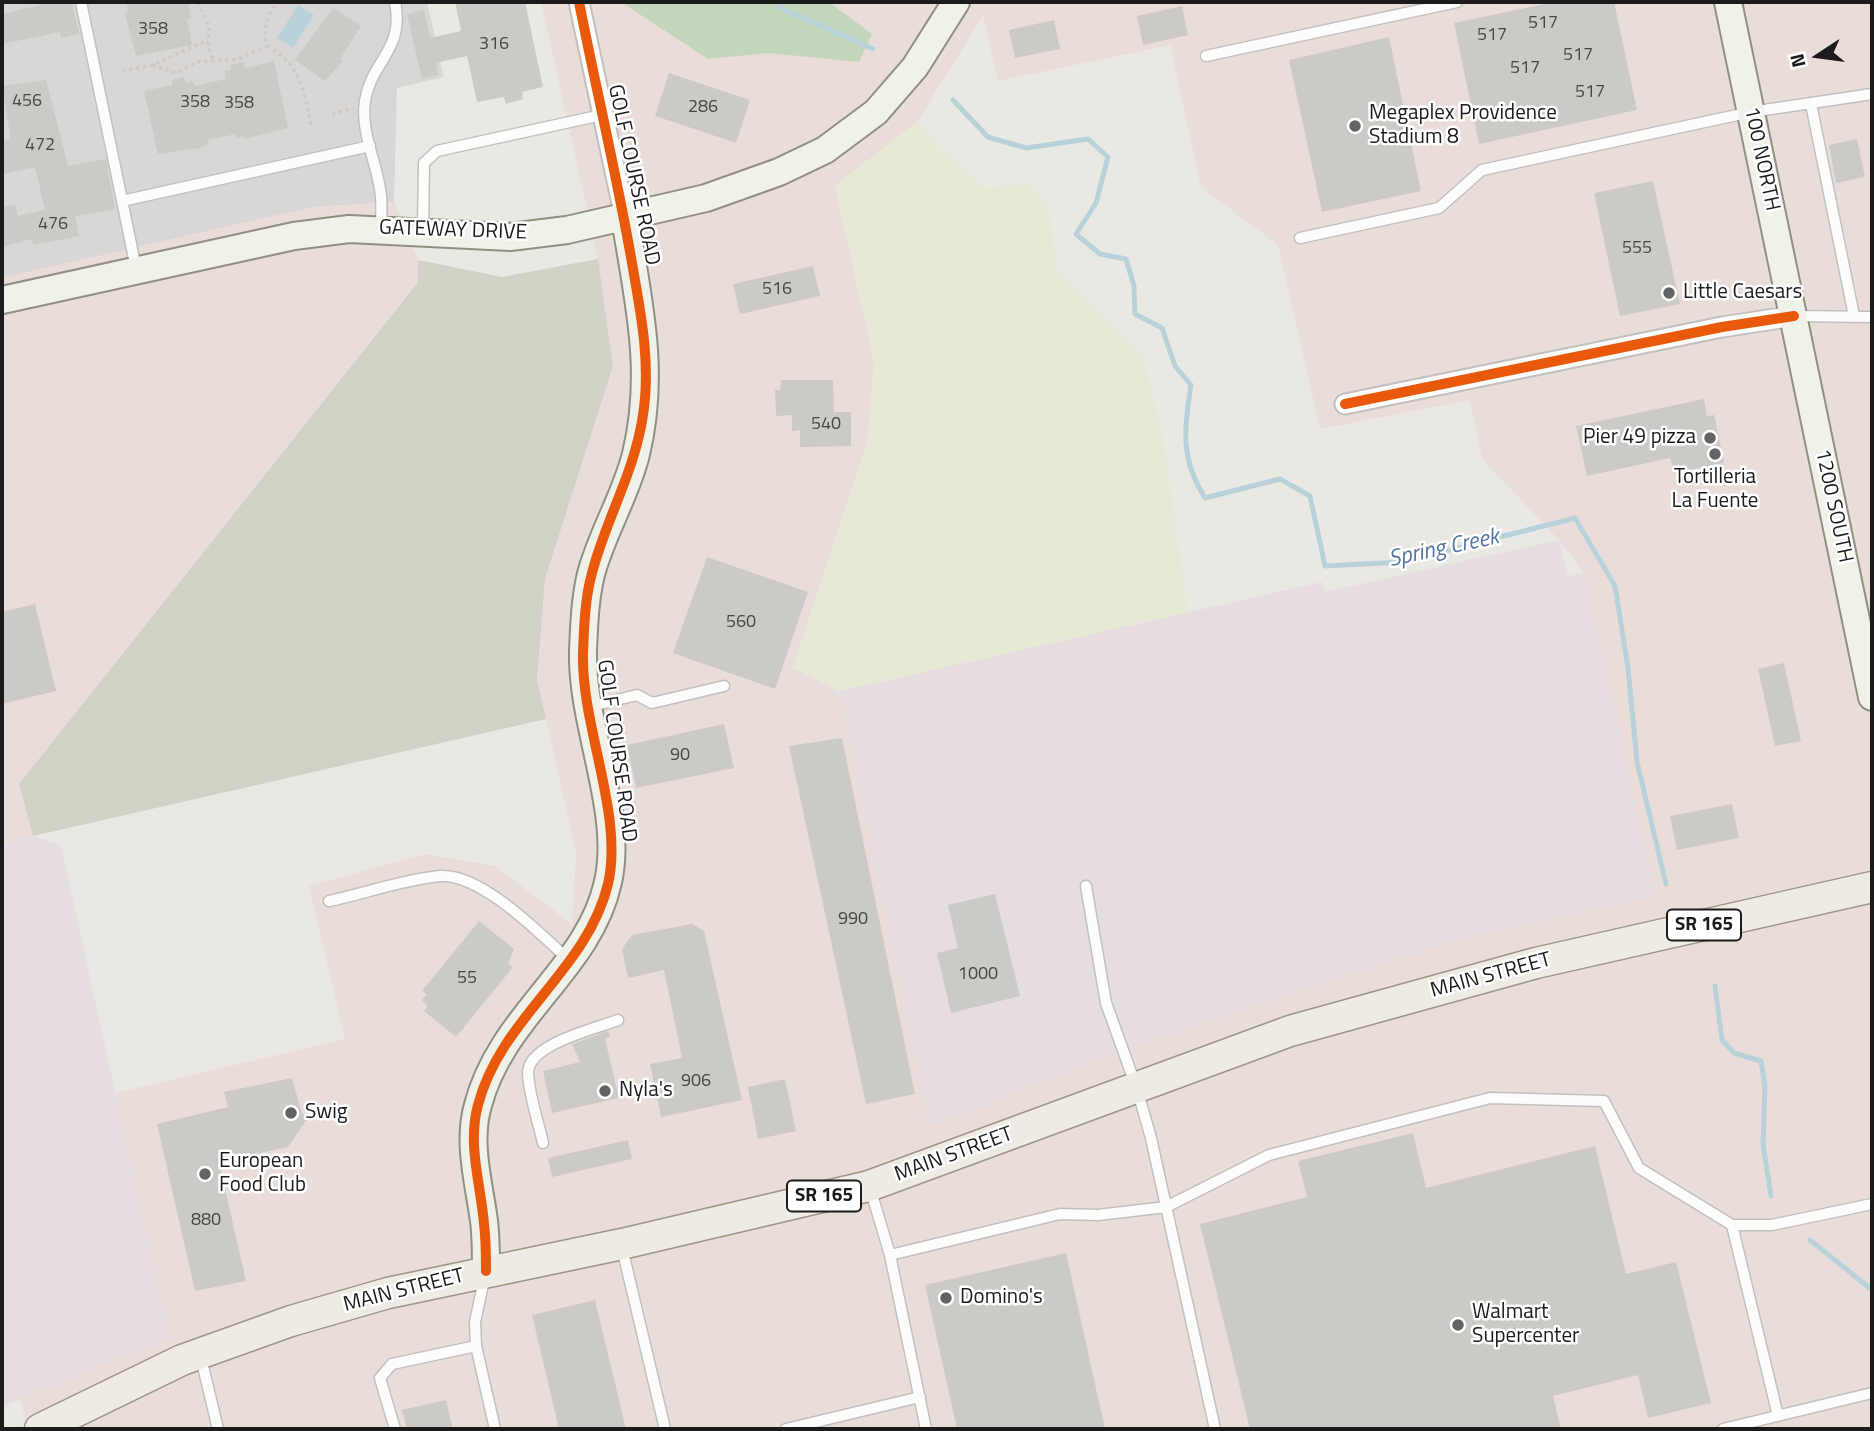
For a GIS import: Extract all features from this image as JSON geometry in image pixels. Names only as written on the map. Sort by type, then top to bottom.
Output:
[{"type":"main road","name":"GATEWAY DRIVE","points":[[2,300],[294,236],[349,229],[381,229],[510,237],[567,230],[706,198],[779,172],[825,150],[876,112],[915,67],[956,2]]},
{"type":"main road","name":"100 NORTH","points":[[1728,2],[1794,316]]},
{"type":"main road","name":"GOLF COURSE ROAD","points":[[486,1271],[474,1132],[477,1107],[491,1066],[511,1032],[569,960],[598,915],[609,881],[611,842],[588,707],[583,653],[592,573],[635,457],[647,373],[644,332],[625,218]]},
{"type":"main road","name":"1200 SOUTH","points":[[1794,316],[1868,658],[1872,697]]},
{"type":"main road","name":"MAIN STREET","points":[[40,1429],[103,1396],[199,1354],[303,1318],[388,1293],[622,1244],[869,1186],[1290,1031],[1523,967],[1872,887]]},
{"type":"street","name":"GOLF COURSE ROAD","points":[[579,2],[625,218]]},
{"type":"street","points":[[1345,404],[1722,327],[1794,316]]},
{"type":"lane","points":[[80,2],[137,271]]},
{"type":"lane","points":[[381,229],[381,196],[364,106],[365,97],[396,37],[399,22],[395,2]]},
{"type":"lane","points":[[1206,56],[1457,2]]},
{"type":"lane","points":[[1300,238],[1439,208],[1482,170],[1751,112],[1872,94]]},
{"type":"lane","points":[[1811,104],[1854,316]]},
{"type":"lane","points":[[423,232],[424,163],[437,151],[601,115]]},
{"type":"lane","points":[[122,201],[370,146]]},
{"type":"lane","points":[[1794,316],[1872,317]]},
{"type":"lane","points":[[588,707],[637,695],[652,703],[724,686]]},
{"type":"lane","points":[[329,901],[441,876],[468,880],[521,917],[569,960]]},
{"type":"lane","points":[[1086,886],[1106,1003],[1137,1089],[1215,1429]]},
{"type":"lane","points":[[543,1143],[528,1072],[536,1054],[618,1020]]},
{"type":"lane","points":[[890,1255],[1060,1214],[1098,1215],[1166,1207],[1269,1155],[1490,1098],[1604,1101],[1639,1168],[1732,1225],[1772,1225],[1872,1204]]},
{"type":"lane","points":[[869,1186],[890,1255],[926,1429]]},
{"type":"lane","points":[[1732,1225],[1779,1416]]},
{"type":"lane","points":[[622,1244],[665,1429]]},
{"type":"lane","points":[[486,1271],[475,1322],[476,1346],[495,1429]]},
{"type":"lane","points":[[395,1429],[380,1378],[392,1364],[476,1346]]},
{"type":"lane","points":[[199,1354],[218,1429]]},
{"type":"lane","points":[[1724,1429],[1872,1393]]},
{"type":"lane","points":[[786,1429],[920,1397]]},
{"type":"path","points":[[198,2],[209,27],[208,40],[213,59]]},
{"type":"path","points":[[267,47],[267,20],[278,2]]},
{"type":"path","points":[[122,71],[152,65],[158,60],[208,40]]},
{"type":"path","points":[[152,65],[176,73],[197,62],[238,59],[267,47]]},
{"type":"path","points":[[267,47],[290,62],[300,77],[312,129]]},
{"type":"path","points":[[332,114],[364,106]]},
{"type":"shaded area","points":[[2,2],[427,2],[444,77],[397,88],[394,202],[314,207],[2,278]]},
{"type":"shaded area","points":[[541,2],[1872,2],[1872,1429],[27,1429],[20,1398],[169,1338],[115,1093],[345,1039],[309,886],[426,854],[495,866],[572,924],[576,852],[537,679],[545,579],[613,366],[598,259]],"holes":[[[983,15],[998,81],[1170,45],[1201,187],[1278,245],[1320,429],[1470,400],[1482,459],[1559,540],[1584,573],[1656,896],[1461,939],[1101,1058],[929,1127],[839,691],[793,668],[868,439],[874,361],[835,186],[918,121]]]},
{"type":"shaded area","points":[[394,202],[418,260],[418,281],[19,784],[33,836],[2,845],[2,278],[314,207]]},
{"type":"shaded area","points":[[598,259],[613,366],[545,579],[537,679],[546,719],[33,836],[19,784],[418,282],[418,260],[502,277]]},
{"type":"shaded area","points":[[1559,540],[1568,576],[1584,573],[1656,896],[1461,939],[1101,1058],[929,1128],[839,691],[1322,582],[1325,592]]},
{"type":"shaded area","points":[[33,836],[61,845],[169,1338],[2,1407],[2,845]]},
{"type":"green space","points":[[621,2],[829,2],[872,34],[859,62],[768,53],[708,59]]},
{"type":"green space","points":[[918,121],[942,151],[987,189],[1030,183],[1049,208],[1057,271],[1143,358],[1162,432],[1188,612],[839,691],[793,668],[868,439],[874,360],[835,186]]},
{"type":"water","points":[[298,5],[314,15],[293,48],[277,38]]},
{"type":"building","points":[[53,2],[72,2],[79,34],[61,38],[60,32],[2,44],[2,14]]},
{"type":"building","points":[[188,2],[191,18],[187,19],[192,45],[136,56],[125,13],[128,12],[127,4]]},
{"type":"building","points":[[455,2],[525,2],[543,87],[522,92],[523,99],[506,104],[504,97],[477,102],[467,56],[436,63],[438,75],[422,79],[407,14],[424,10],[430,38],[461,31]]},
{"type":"building","points":[[1554,2],[1614,2],[1637,110],[1479,144],[1454,23]]},
{"type":"building","points":[[1182,6],[1188,35],[1143,45],[1137,16]]},
{"type":"building","points":[[333,8],[361,26],[340,59],[343,61],[325,81],[295,60]]},
{"type":"building","points":[[1054,20],[1060,49],[1015,58],[1009,30]]},
{"type":"building","name":"Megaplex Providence Stadium 8","points":[[1389,37],[1421,191],[1322,212],[1289,60]]},
{"type":"building","points":[[274,61],[288,128],[244,139],[244,136],[237,138],[236,134],[207,140],[208,144],[200,148],[158,154],[144,91],[172,85],[172,80],[184,77],[186,83],[193,81],[194,86],[226,79],[224,71],[231,70],[230,65],[244,62],[245,68]]},
{"type":"building","points":[[669,73],[750,100],[736,143],[655,116]]},
{"type":"building","points":[[46,80],[68,166],[106,159],[115,209],[75,216],[79,236],[33,245],[32,239],[2,247],[2,208],[15,205],[18,216],[45,210],[35,167],[2,174],[2,141],[11,139],[2,86]]},
{"type":"building","points":[[1857,139],[1865,177],[1836,183],[1829,145]]},
{"type":"building","points":[[1653,181],[1680,304],[1620,316],[1594,193]]},
{"type":"building","points":[[813,266],[820,296],[740,314],[733,284]]},
{"type":"building","points":[[781,380],[833,380],[834,412],[851,412],[851,446],[800,447],[800,430],[792,431],[792,415],[776,416],[775,390],[780,390]]},
{"type":"building","points":[[1704,399],[1707,416],[1714,415],[1724,463],[1674,473],[1670,458],[1587,476],[1576,426]]},
{"type":"building","points":[[707,557],[808,592],[775,689],[673,653]]},
{"type":"building","points":[[35,604],[56,691],[2,704],[2,612]]},
{"type":"building","points":[[1784,663],[1801,741],[1775,746],[1758,669]]},
{"type":"building","points":[[724,724],[734,768],[636,788],[627,745]]},
{"type":"building","points":[[842,738],[915,1094],[866,1104],[789,746]]},
{"type":"building","points":[[1732,804],[1739,838],[1677,850],[1670,816]]},
{"type":"building","points":[[995,894],[1020,996],[951,1013],[937,953],[958,948],[948,905]]},
{"type":"building","points":[[479,921],[514,949],[508,964],[513,967],[456,1037],[424,1011],[428,1006],[422,1000],[427,994],[422,991]]},
{"type":"building","points":[[692,924],[704,931],[742,1100],[661,1117],[650,1064],[682,1058],[664,970],[628,978],[622,949],[632,935]]},
{"type":"building","points":[[608,1031],[610,1036],[605,1039],[619,1098],[552,1113],[543,1071],[580,1062],[572,1044]]},
{"type":"building","points":[[292,1078],[302,1114],[309,1116],[288,1147],[219,1162],[246,1281],[195,1291],[157,1124],[228,1107],[224,1092]]},
{"type":"building","points":[[785,1079],[796,1131],[758,1139],[748,1087]]},
{"type":"building","name":"Walmart Supercenter","points":[[1413,1133],[1426,1188],[1595,1146],[1626,1274],[1676,1262],[1711,1403],[1648,1418],[1638,1375],[1553,1396],[1561,1429],[1250,1429],[1200,1224],[1307,1197],[1298,1161]]},
{"type":"building","points":[[628,1140],[632,1159],[552,1177],[548,1158]]},
{"type":"building","points":[[1066,1253],[1105,1429],[957,1429],[925,1285]]},
{"type":"building","points":[[595,1300],[626,1429],[559,1429],[532,1315]]},
{"type":"building","points":[[446,1400],[453,1429],[407,1429],[402,1410]]},
{"type":"waterway","name":"Spring Creek","points":[[774,2],[785,10],[873,49]]},
{"type":"waterway","name":"Spring Creek","points":[[953,100],[988,137],[1026,148],[1088,139],[1108,157],[1096,203],[1076,234],[1100,254],[1126,259],[1134,286],[1135,314],[1162,328],[1175,366],[1191,385],[1186,443],[1191,470],[1205,498],[1280,479],[1310,496],[1325,566],[1402,562],[1575,518],[1615,586],[1628,668],[1637,762],[1666,884]]},
{"type":"waterway","name":"Spring Creek","points":[[1715,986],[1722,1040],[1734,1053],[1761,1061],[1765,1086],[1763,1144],[1771,1196]]},
{"type":"waterway","name":"Spring Creek","points":[[1810,1240],[1872,1290]]},
{"type":"cycle path","points":[[486,1271],[485,1230],[474,1150],[478,1105],[489,1074],[505,1046],[582,943],[597,915],[608,884],[611,829],[584,681],[584,623],[592,573],[634,456],[645,396],[642,320],[579,2]]},
{"type":"cycle path","points":[[1345,404],[1722,327],[1794,316]]},
{"type":"place","name":"Megaplex Providence Stadium 8","points":[[1355,126]]},
{"type":"place","name":"Little Caesars","points":[[1669,293]]},
{"type":"place","name":"Pier 49 pizza","points":[[1710,438]]},
{"type":"place","name":"Tortilleria La Fuente","points":[[1715,454]]},
{"type":"place","name":"Nyla's","points":[[605,1091]]},
{"type":"place","name":"Swig","points":[[291,1113]]},
{"type":"place","name":"European Food Club","points":[[205,1174]]},
{"type":"place","name":"Domino's","points":[[946,1298]]},
{"type":"place","name":"Walmart Supercenter","points":[[1458,1325]]}]
